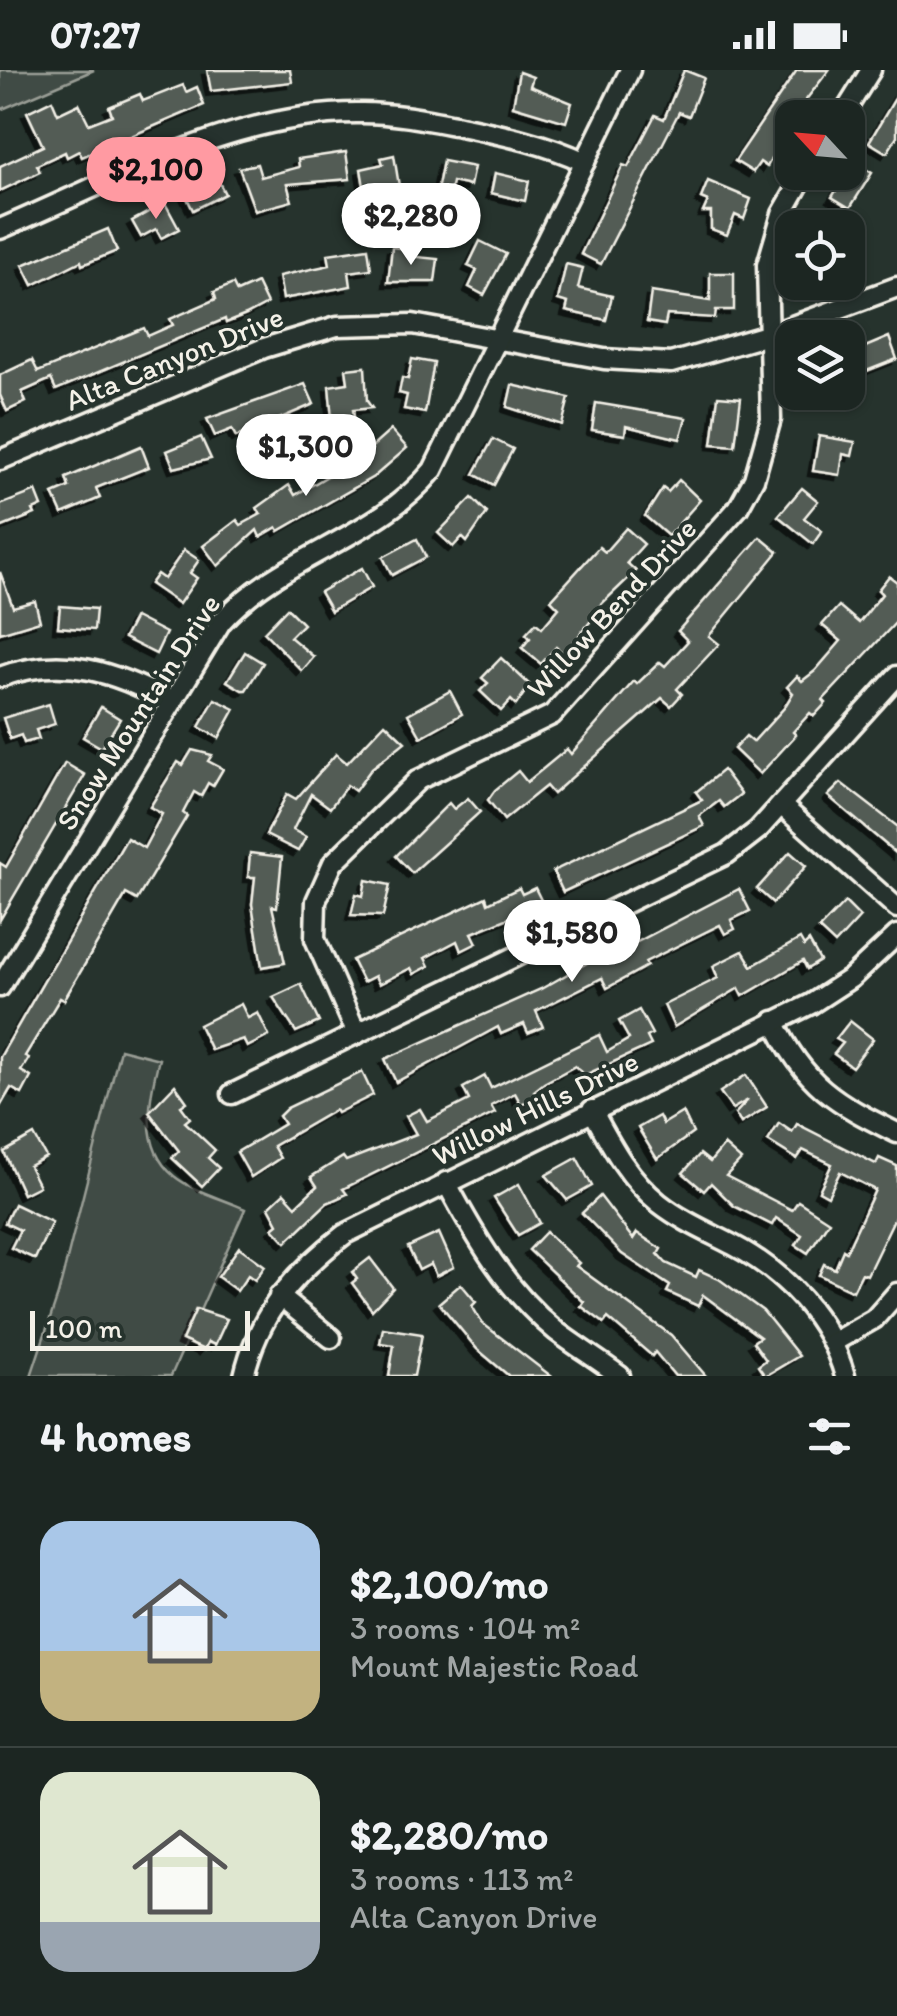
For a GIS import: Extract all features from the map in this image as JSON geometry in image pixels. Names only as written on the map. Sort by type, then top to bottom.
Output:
[{"type":"street","name":"Snow Mountain Drive","points":[[0,987],[5,968],[221,622],[252,590],[394,508],[416,491],[448,446],[630,70]]},
{"type":"street","points":[[852,100],[870,70]]},
{"type":"street","points":[[0,230],[208,141],[309,116],[362,113],[413,117],[518,138],[585,162]]},
{"type":"street","name":"Willow Bend Drive","points":[[357,1034],[315,940],[316,901],[328,872],[346,847],[418,780],[552,715],[738,508],[766,448],[774,389],[767,288],[770,252],[782,214],[796,190]]},
{"type":"street","name":"Alta Canyon Drive","points":[[0,460],[264,348],[336,326],[413,324],[604,359],[671,363],[771,334],[897,287]]},
{"type":"street","points":[[0,677],[36,667],[69,665],[130,680],[171,702]]},
{"type":"street","points":[[232,1094],[714,862],[750,838],[897,676]]},
{"type":"street","points":[[781,805],[897,908]]},
{"type":"street","name":"Willow Hills Drive","points":[[244,1376],[256,1334],[279,1296],[344,1234],[774,1022],[851,978],[897,935]]},
{"type":"street","points":[[774,1022],[816,1086],[834,1101],[897,1133]]},
{"type":"street","points":[[592,1110],[613,1149],[642,1188],[683,1220],[770,1268],[800,1294],[832,1343],[845,1376]]},
{"type":"street","points":[[446,1182],[472,1231],[510,1285],[556,1330],[620,1376]]},
{"type":"street","points":[[832,1343],[874,1319],[897,1294]]},
{"type":"street","points":[[279,1296],[331,1338]]},
{"type":"shaded area","points":[[0,70],[94,70],[0,110]]},
{"type":"shaded area","points":[[120,1049],[159,1059],[150,1121],[155,1151],[163,1164],[190,1186],[245,1209],[171,1376],[31,1376],[58,1295]]},
{"type":"building","points":[[207,70],[290,70],[292,82],[211,91]]},
{"type":"building","points":[[684,70],[704,78],[689,116],[679,112],[601,264],[581,254],[623,165],[628,167],[655,115],[664,119]]},
{"type":"building","points":[[797,70],[829,70],[806,100],[777,100]]},
{"type":"building","points":[[519,72],[533,77],[530,86],[572,103],[566,122],[513,106]]},
{"type":"building","points":[[183,85],[186,92],[197,87],[204,105],[82,157],[79,151],[67,157],[65,152],[37,165],[40,172],[0,191],[0,166],[43,146],[27,112],[52,100],[58,114],[79,104],[89,124],[112,115],[109,107],[140,94],[143,101]]},
{"type":"building","points":[[897,95],[897,137],[887,153],[869,142]]},
{"type":"building","points":[[775,102],[775,151],[767,167],[760,162],[753,172],[735,161]]},
{"type":"building","points":[[346,152],[350,179],[287,184],[292,201],[255,211],[239,168],[257,164],[261,177],[299,167],[298,159]]},
{"type":"building","points":[[394,155],[399,186],[365,193],[361,169],[383,164],[381,158]]},
{"type":"building","points":[[443,161],[474,167],[470,186],[452,182],[450,193],[437,191]]},
{"type":"building","points":[[495,173],[529,181],[525,201],[491,193]]},
{"type":"building","points":[[216,176],[225,194],[193,210],[184,192]]},
{"type":"building","points":[[708,181],[751,199],[744,219],[735,215],[727,235],[711,229],[711,212],[703,212],[708,201],[701,198]]},
{"type":"building","points":[[836,190],[861,190],[850,208],[832,197]]},
{"type":"building","points":[[165,203],[179,229],[161,238],[156,229],[141,237],[132,221]]},
{"type":"building","points":[[108,229],[117,251],[82,265],[81,261],[33,285],[23,265]]},
{"type":"building","points":[[480,241],[506,254],[484,295],[469,287],[477,270],[468,266]]},
{"type":"building","points":[[392,247],[408,249],[407,256],[438,259],[435,282],[388,282]]},
{"type":"building","points":[[368,248],[371,269],[349,272],[351,286],[283,299],[279,276],[330,265],[328,254]]},
{"type":"building","points":[[566,264],[583,268],[578,288],[612,296],[606,320],[566,311],[568,303],[558,300]]},
{"type":"building","points":[[710,273],[734,273],[734,310],[716,310],[715,318],[667,315],[665,325],[647,322],[651,292],[710,301]]},
{"type":"building","points":[[257,283],[267,304],[246,315],[226,323],[225,319],[56,390],[51,379],[22,392],[26,402],[7,411],[0,395],[0,375],[32,360],[38,372],[144,328],[148,336],[173,325],[170,319],[216,299],[214,292],[233,284],[237,292]]},
{"type":"building","points":[[889,337],[897,359],[865,372],[865,347]]},
{"type":"building","points":[[412,359],[434,363],[425,413],[404,409],[407,395],[399,393],[402,378],[408,379]]},
{"type":"building","points":[[365,367],[367,401],[372,408],[353,410],[354,417],[332,419],[329,386],[348,383],[346,369]]},
{"type":"building","points":[[305,384],[314,404],[236,437],[232,429],[215,436],[207,419]]},
{"type":"building","points":[[512,385],[569,398],[562,425],[507,407]]},
{"type":"building","points":[[718,396],[741,398],[735,446],[712,444]]},
{"type":"building","points":[[596,403],[686,418],[680,439],[626,426],[625,435],[592,430]]},
{"type":"building","points":[[391,430],[407,448],[375,476],[279,531],[277,527],[260,537],[257,530],[218,566],[203,546],[237,520],[241,525],[261,514],[257,508],[289,485],[295,495],[343,467],[345,471]]},
{"type":"building","points":[[819,436],[855,442],[852,456],[843,454],[840,475],[813,471]]},
{"type":"building","points":[[201,437],[211,459],[174,468],[167,451]]},
{"type":"building","points":[[493,439],[513,449],[494,485],[474,474]]},
{"type":"building","points":[[141,446],[149,467],[96,488],[100,498],[62,514],[53,494],[69,487],[66,478]]},
{"type":"building","points":[[679,480],[700,500],[668,536],[645,516],[663,488],[668,492]]},
{"type":"building","points":[[802,488],[818,501],[804,518],[822,531],[813,544],[778,516]]},
{"type":"building","points":[[36,491],[42,506],[33,510],[35,514],[0,528],[0,505]]},
{"type":"building","points":[[472,498],[487,513],[467,542],[462,537],[453,547],[438,533]]},
{"type":"building","points":[[626,528],[644,544],[627,563],[636,571],[591,614],[594,617],[564,654],[556,647],[541,664],[522,648],[530,638],[526,634],[536,623],[542,628],[559,608],[551,600],[599,547],[605,552]]},
{"type":"building","points":[[760,537],[778,552],[709,636],[719,644],[677,689],[682,694],[671,706],[662,698],[553,794],[546,786],[504,820],[488,800],[495,790],[518,771],[527,782],[567,749],[571,754],[634,681],[637,684],[660,662],[665,666],[688,641],[678,631]]},
{"type":"building","points":[[417,539],[426,557],[392,575],[383,557]]},
{"type":"building","points":[[184,550],[199,560],[190,573],[197,578],[179,604],[150,584],[157,574],[164,579]]},
{"type":"building","points":[[362,568],[372,587],[331,611],[320,592]]},
{"type":"building","points":[[0,572],[13,607],[35,601],[40,621],[0,633]]},
{"type":"building","points":[[889,576],[897,582],[897,621],[823,700],[826,703],[814,716],[810,713],[793,732],[796,735],[760,774],[734,749],[746,736],[753,742],[784,708],[793,693],[787,687],[797,676],[802,681],[815,671],[841,641],[822,625],[839,606],[859,623],[882,594],[878,590]]},
{"type":"building","points":[[60,606],[96,609],[94,630],[58,627]]},
{"type":"building","points":[[287,608],[303,624],[290,637],[314,657],[302,671],[264,632]]},
{"type":"building","points":[[135,617],[166,633],[156,654],[124,638]]},
{"type":"building","points":[[245,652],[263,663],[246,690],[242,690],[227,681]]},
{"type":"building","points":[[501,658],[530,685],[516,705],[511,700],[501,711],[480,691],[488,683],[482,678]]},
{"type":"building","points":[[450,691],[462,714],[421,737],[408,714]]},
{"type":"building","points":[[215,699],[235,709],[219,738],[199,727]]},
{"type":"building","points":[[49,704],[55,724],[36,730],[39,739],[24,743],[21,735],[10,739],[3,718]]},
{"type":"building","points":[[101,707],[120,719],[102,748],[83,737]]},
{"type":"building","points":[[385,723],[405,742],[372,768],[355,791],[347,785],[330,808],[311,794],[293,830],[306,837],[298,851],[266,835],[287,794],[296,799],[336,754],[347,763]]},
{"type":"building","points":[[192,750],[212,755],[208,761],[223,769],[201,796],[194,792],[183,813],[187,816],[137,900],[126,894],[64,1000],[60,998],[25,1056],[29,1058],[21,1071],[31,1077],[22,1094],[11,1088],[0,1107],[0,1057],[127,838],[144,848],[162,814],[150,807],[178,762],[183,765]]},
{"type":"building","points":[[65,763],[85,775],[0,920],[0,863],[6,867]]},
{"type":"building","points":[[723,770],[741,794],[724,807],[719,801],[699,816],[704,826],[563,892],[553,871],[702,800],[696,792]]},
{"type":"building","points":[[841,783],[897,826],[897,854],[828,796]]},
{"type":"building","points":[[468,798],[480,812],[412,873],[396,856],[449,803],[454,809]]},
{"type":"building","points":[[790,852],[806,866],[773,903],[757,889]]},
{"type":"building","points":[[250,853],[282,857],[277,907],[272,906],[285,963],[262,967],[252,904],[255,877],[248,877]]},
{"type":"building","points":[[366,880],[390,885],[383,916],[351,915],[356,894],[363,896]]},
{"type":"building","points":[[519,888],[522,894],[535,888],[543,904],[472,933],[477,943],[461,951],[457,941],[425,958],[429,966],[414,974],[411,968],[379,984],[375,976],[363,982],[352,960],[486,897],[488,903]]},
{"type":"building","points":[[739,889],[750,911],[731,920],[735,929],[725,934],[720,925],[645,962],[647,966],[607,988],[602,978],[536,1011],[543,1027],[528,1033],[524,1024],[501,1034],[498,1027],[396,1082],[385,1059],[541,989],[610,950],[612,955]]},
{"type":"building","points":[[845,902],[860,917],[835,944],[819,929]]},
{"type":"building","points":[[800,939],[804,946],[809,941],[820,961],[807,969],[803,961],[743,996],[739,988],[674,1027],[664,1005],[718,978],[713,966],[743,951],[752,966]]},
{"type":"building","points":[[301,984],[319,1022],[296,1032],[273,997]]},
{"type":"building","points":[[241,1004],[248,1018],[258,1013],[269,1036],[247,1047],[243,1039],[211,1050],[199,1025]]},
{"type":"building","points":[[639,1010],[652,1034],[647,1037],[651,1045],[585,1075],[575,1066],[544,1083],[534,1091],[537,1096],[521,1104],[515,1093],[491,1106],[495,1113],[343,1189],[347,1194],[327,1203],[286,1242],[273,1228],[278,1224],[269,1207],[284,1193],[296,1206],[317,1186],[311,1177],[343,1157],[346,1161],[416,1134],[406,1116],[420,1109],[427,1121],[469,1100],[463,1088],[485,1076],[491,1088],[599,1035],[607,1052],[629,1039],[619,1021]]},
{"type":"building","points":[[850,1021],[873,1039],[852,1067],[834,1054],[843,1043],[836,1039]]},
{"type":"building","points":[[362,1072],[373,1095],[337,1113],[335,1110],[273,1146],[280,1158],[251,1177],[237,1152],[284,1124],[279,1116],[287,1108]]},
{"type":"building","points":[[746,1075],[767,1107],[741,1123],[735,1114],[748,1100],[732,1109],[720,1092]]},
{"type":"building","points":[[175,1085],[187,1102],[181,1106],[190,1118],[185,1122],[215,1150],[208,1158],[219,1168],[202,1186],[172,1158],[179,1151],[149,1112]]},
{"type":"building","points":[[683,1112],[693,1133],[657,1159],[638,1128],[659,1116],[663,1124]]},
{"type":"building","points":[[779,1123],[792,1132],[797,1124],[876,1164],[879,1158],[897,1166],[897,1213],[867,1275],[862,1273],[853,1291],[819,1275],[824,1264],[835,1269],[875,1190],[840,1172],[828,1196],[819,1191],[832,1164],[803,1150],[797,1159],[768,1141]]},
{"type":"building","points":[[34,1135],[46,1157],[29,1166],[39,1186],[23,1194],[4,1152]]},
{"type":"building","points":[[724,1145],[741,1160],[726,1176],[792,1210],[798,1201],[829,1221],[808,1253],[796,1245],[802,1235],[776,1218],[772,1225],[734,1206],[711,1183],[704,1191],[683,1173],[700,1154],[710,1162]]},
{"type":"building","points":[[577,1158],[592,1186],[567,1200],[546,1175]]},
{"type":"building","points":[[519,1184],[540,1223],[518,1235],[494,1198]]},
{"type":"building","points":[[600,1196],[633,1239],[637,1233],[661,1249],[658,1254],[666,1263],[696,1277],[699,1270],[719,1279],[763,1311],[799,1356],[765,1376],[758,1366],[766,1360],[753,1342],[760,1337],[703,1295],[698,1306],[667,1292],[670,1286],[622,1254],[582,1213]]},
{"type":"building","points":[[14,1204],[52,1222],[35,1259],[11,1248],[20,1230],[5,1223]]},
{"type":"building","points":[[546,1232],[579,1263],[576,1266],[671,1335],[706,1376],[675,1376],[655,1352],[652,1356],[608,1318],[604,1323],[581,1306],[584,1302],[529,1250]]},
{"type":"building","points":[[439,1233],[454,1267],[436,1276],[431,1264],[419,1270],[408,1247]]},
{"type":"building","points":[[239,1247],[265,1266],[255,1280],[248,1275],[237,1291],[218,1277]]},
{"type":"building","points":[[370,1258],[393,1288],[372,1310],[352,1283],[357,1279],[352,1272]]},
{"type":"building","points":[[461,1284],[476,1302],[472,1306],[482,1323],[551,1376],[509,1376],[477,1349],[439,1303]]},
{"type":"building","points":[[196,1309],[227,1319],[215,1345],[208,1342],[204,1350],[182,1340]]},
{"type":"building","points":[[383,1328],[422,1334],[414,1376],[389,1376],[394,1345],[380,1343]]}]
